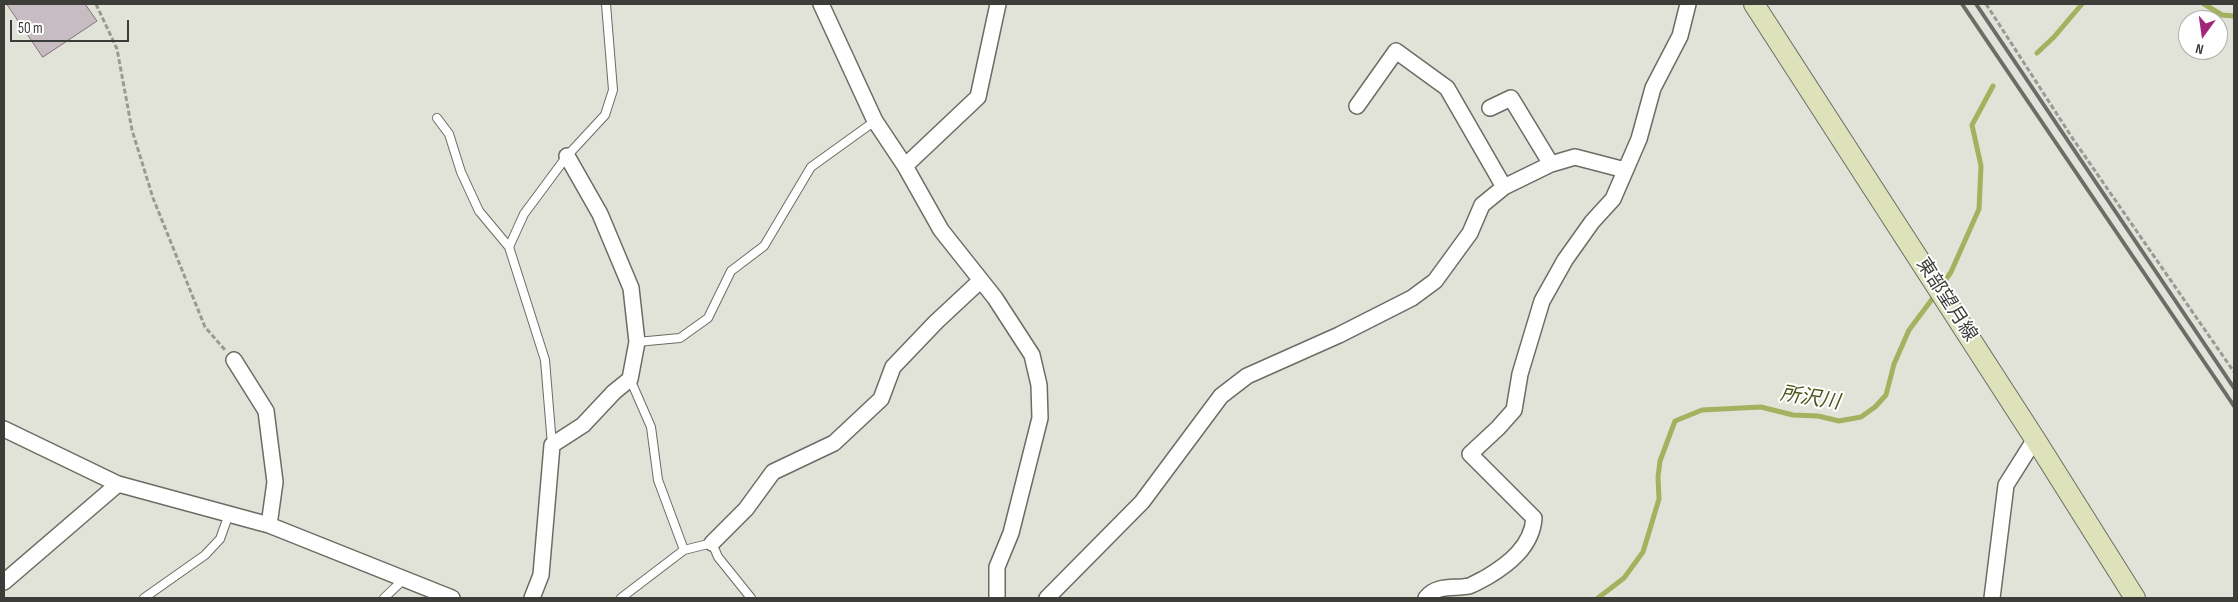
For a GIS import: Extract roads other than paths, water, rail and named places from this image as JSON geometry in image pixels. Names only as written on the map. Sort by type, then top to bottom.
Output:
[{"type":"main road","name":"東部望月線","points":[[1754,4],[2035,439],[2135,598]]},
{"type":"street","points":[[820,4],[875,121],[905,166],[942,230],[994,298],[1032,355],[1039,385],[1040,418],[1011,532],[997,567],[998,598]]},
{"type":"street","points":[[905,166],[978,97],[998,4]]},
{"type":"street","points":[[1426,598],[1438,589],[1471,586],[1505,566],[1523,548],[1534,526],[1534,518],[1470,454],[1514,410],[1520,374],[1542,301],[1565,260],[1592,222],[1613,199],[1639,139],[1653,88],[1680,36],[1688,4]]},
{"type":"street","points":[[1357,106],[1396,52],[1448,88],[1504,187]]},
{"type":"street","points":[[1490,108],[1511,98],[1551,164]]},
{"type":"street","points":[[532,598],[541,575],[552,445],[583,425],[614,392],[630,379],[637,342],[631,288],[600,214],[567,156]]},
{"type":"street","points":[[1047,598],[1142,502],[1220,396],[1247,376],[1339,336],[1412,298],[1435,281],[1470,233],[1482,204],[1504,187],[1551,164],[1575,156],[1625,170]]},
{"type":"street","points":[[712,543],[746,509],[773,472],[834,443],[881,399],[894,367],[936,322],[980,281]]},
{"type":"street","points":[[234,360],[266,411],[275,482],[269,525]]},
{"type":"street","points":[[4,429],[118,484],[269,525],[452,598]]},
{"type":"street","points":[[1992,598],[2006,485],[2035,439]]},
{"type":"street","points":[[4,582],[118,484]]},
{"type":"lane","points":[[509,246],[524,214],[567,156],[605,115],[613,90],[606,4]]},
{"type":"lane","points":[[437,118],[449,134],[461,172],[479,211],[509,246],[545,360],[552,445]]},
{"type":"lane","points":[[637,342],[680,338],[708,318],[731,271],[764,246],[810,167],[875,121]]},
{"type":"lane","points":[[630,379],[651,427],[658,480],[684,550]]},
{"type":"lane","points":[[144,598],[205,555],[220,539],[229,514]]},
{"type":"lane","points":[[621,598],[684,550],[712,543],[718,557],[750,598]]},
{"type":"lane","points":[[384,598],[404,579]]},
{"type":"waterway","name":"所沢川","points":[[2037,53],[2054,37],[2082,4]]},
{"type":"waterway","name":"所沢川","points":[[2204,4],[2222,15],[2234,16]]},
{"type":"waterway","name":"所沢川","points":[[1942,285],[1951,272],[1979,209],[1981,166],[1972,125],[1993,86]]},
{"type":"waterway","name":"所沢川","points":[[1598,598],[1624,578],[1643,552],[1659,499],[1658,477],[1660,461],[1675,421],[1702,410],[1761,407],[1793,415],[1818,416],[1839,421],[1861,417],[1875,407],[1886,395],[1894,364],[1909,330],[1936,294]]},
{"type":"railway","points":[[1962,4],[2234,406]]},
{"type":"railway","points":[[1976,4],[2234,388]]}]
